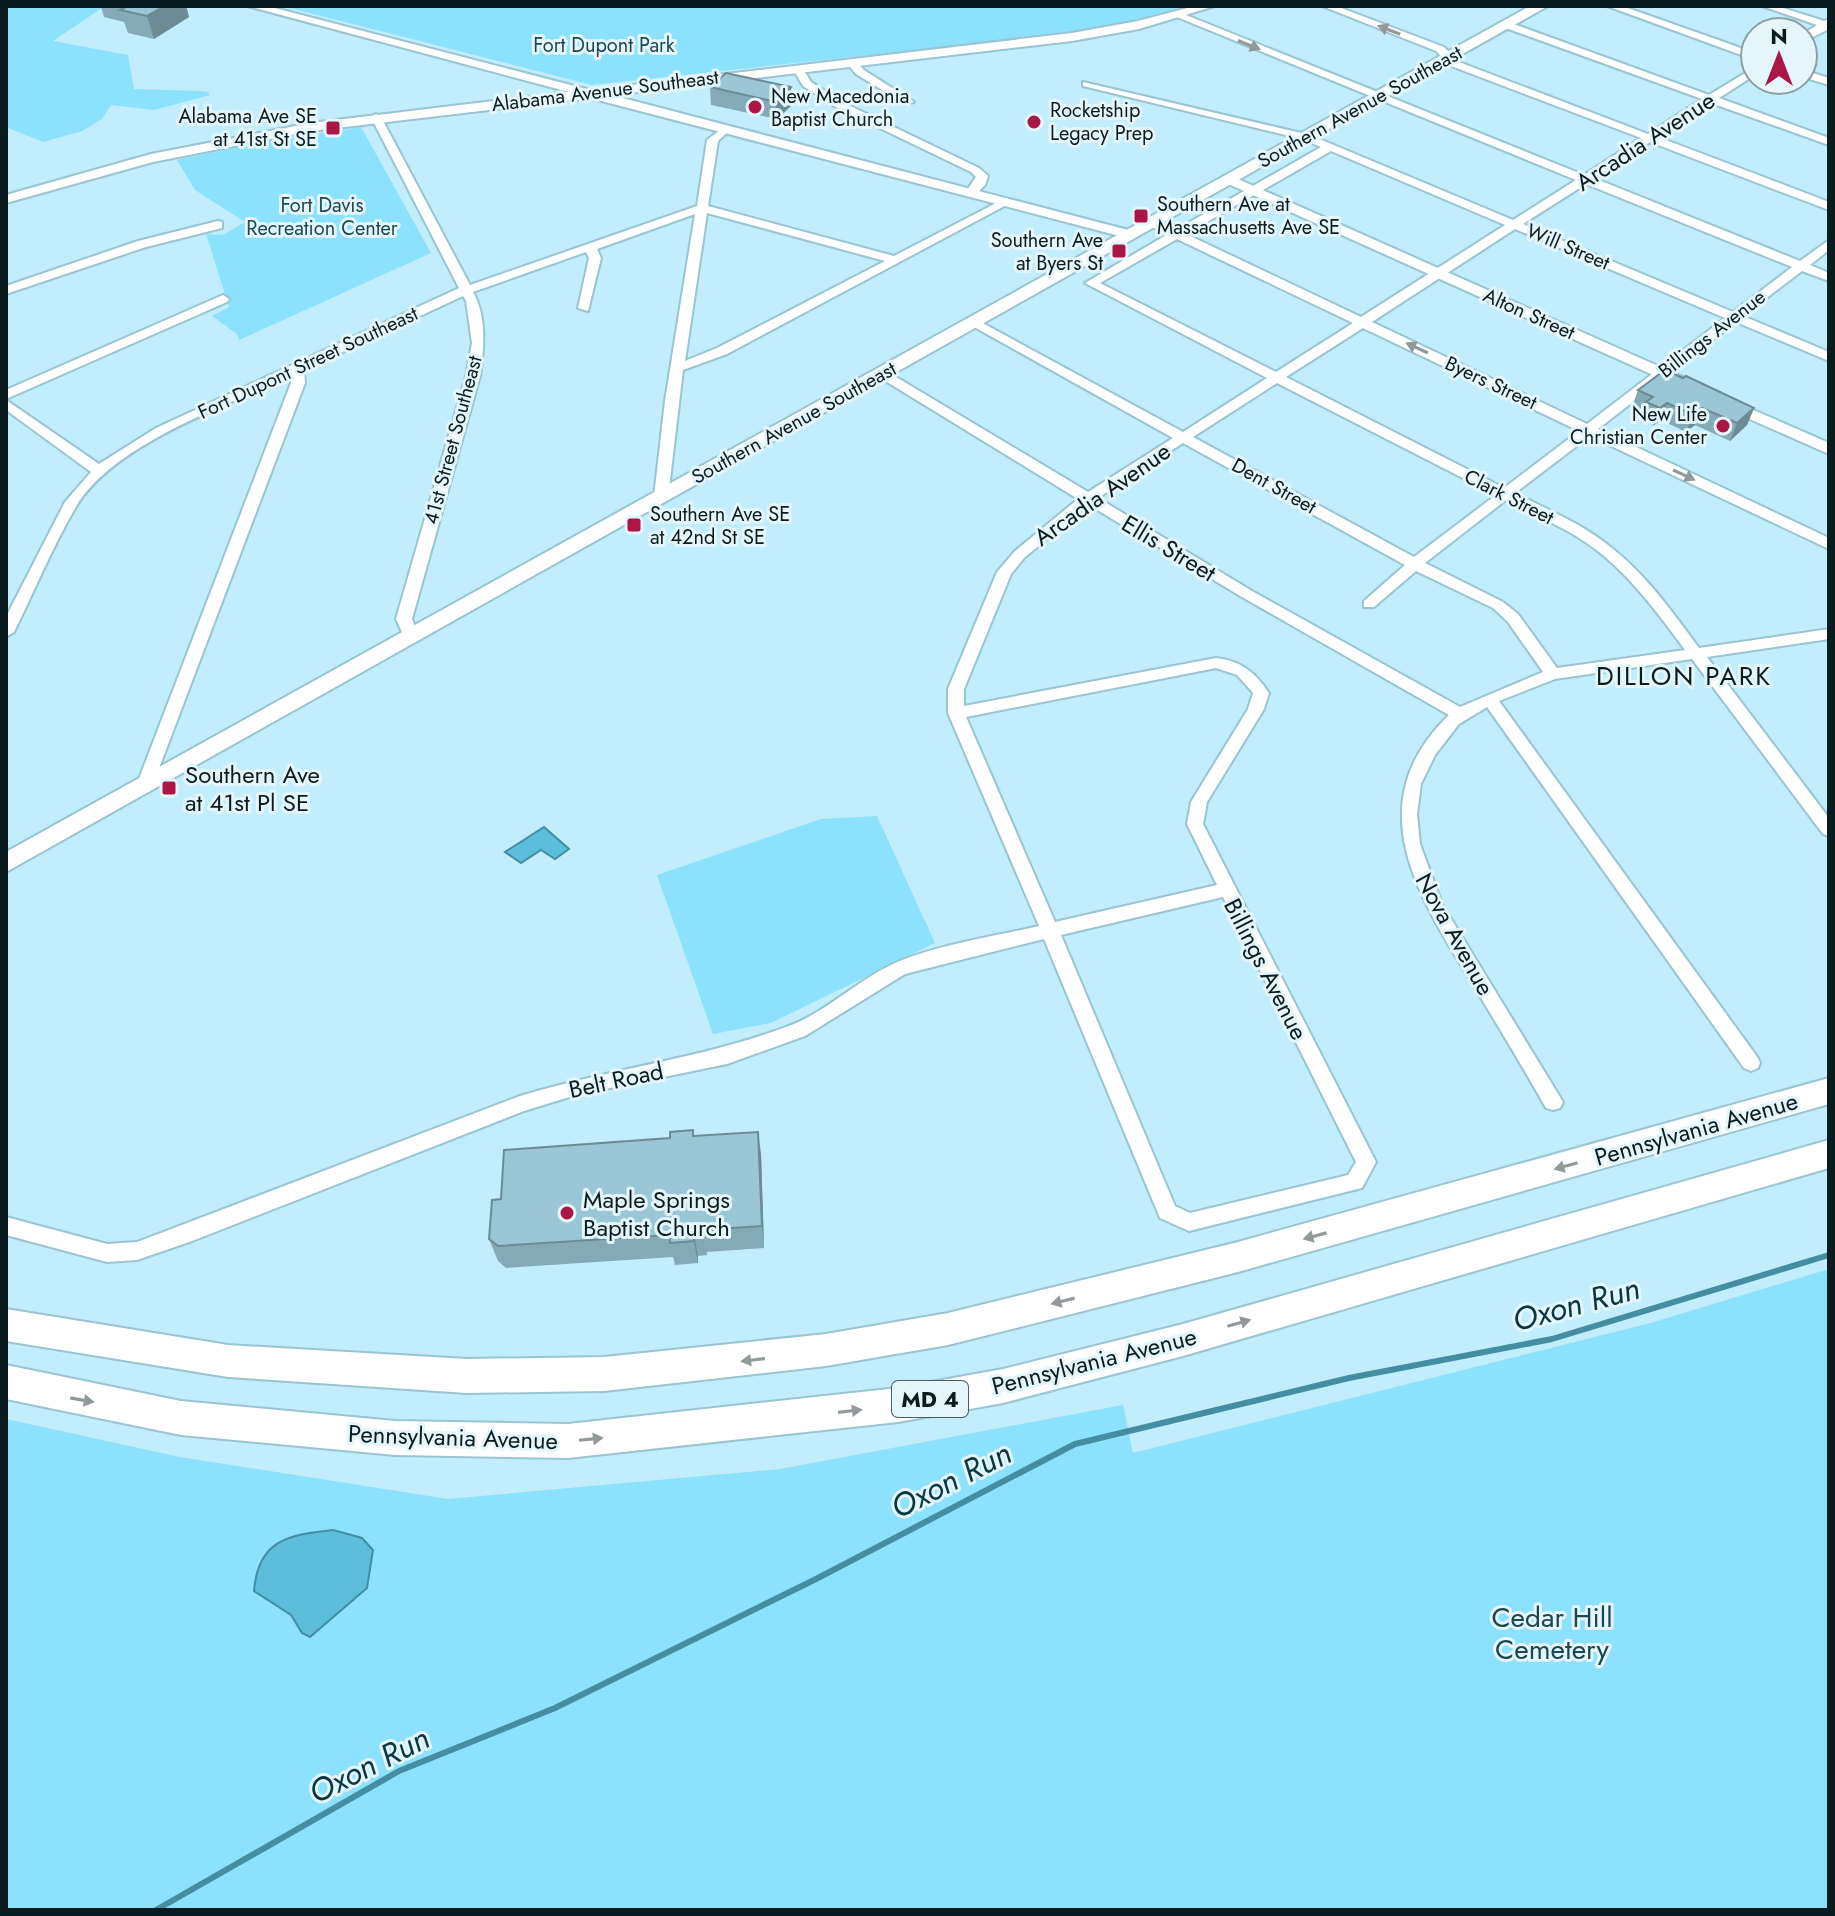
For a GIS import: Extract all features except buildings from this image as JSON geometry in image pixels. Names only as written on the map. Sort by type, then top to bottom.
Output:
[{"type":"highway","name":"Pennsylvania Avenue","points":[[6,1325],[228,1361],[467,1376],[604,1374],[826,1350],[948,1329],[1238,1257],[1829,1091]]},
{"type":"highway","name":"Pennsylvania Avenue","points":[[6,1382],[181,1418],[395,1438],[568,1441],[898,1405],[1003,1386],[1183,1340],[1829,1154]]},
{"type":"main road","name":"Southern Avenue Southeast","points":[[6,863],[1541,6]]},
{"type":"street","points":[[253,6],[1131,235]]},
{"type":"street","name":"Alabama Avenue Southeast","points":[[6,199],[179,152],[274,133],[376,117],[1072,37],[1209,6]]},
{"type":"street","points":[[1327,6],[1438,48],[1455,64],[1829,206]]},
{"type":"street","points":[[1612,6],[1739,51]]},
{"type":"street","points":[[1767,6],[1828,25]]},
{"type":"street","points":[[1177,15],[1829,277]]},
{"type":"street","points":[[1507,25],[1829,142]]},
{"type":"street","points":[[851,62],[860,72],[909,102]]},
{"type":"street","points":[[798,69],[807,84],[838,104],[975,170],[982,176],[971,193]]},
{"type":"street","name":"Arcadia Avenue","points":[[956,713],[956,689],[1004,572],[1020,554],[1087,499],[1739,80]]},
{"type":"street","name":"Will Street","points":[[1087,84],[1306,137],[1829,357]]},
{"type":"street","name":"41st Street Southeast","points":[[376,117],[466,290],[476,317],[476,359],[404,619],[411,637]]},
{"type":"street","points":[[661,497],[677,368],[713,140],[725,129]]},
{"type":"street","points":[[1176,234],[1330,147]]},
{"type":"street","name":"Alton Street","points":[[1229,179],[1829,449]]},
{"type":"street","points":[[677,368],[722,351],[1006,202]]},
{"type":"street","points":[[702,208],[896,260]]},
{"type":"street","name":"Fort Dupont Street Southeast","points":[[6,632],[72,502],[98,470],[116,456],[161,431],[466,290],[702,208]]},
{"type":"street","name":"Byers Street","points":[[1153,223],[1829,544]]},
{"type":"street","points":[[6,290],[142,244],[218,225]]},
{"type":"street","name":"Clark Street","points":[[1176,234],[1091,283],[1568,526],[1607,551],[1647,589],[1829,830]]},
{"type":"street","name":"Billings Avenue","points":[[1369,604],[1415,564],[1829,244]]},
{"type":"street","points":[[584,308],[595,258],[590,247]]},
{"type":"street","points":[[6,395],[223,299]]},
{"type":"street","name":"Dent Street","points":[[973,323],[1415,564],[1498,605],[1513,618],[1553,674]]},
{"type":"street","points":[[145,784],[298,383],[297,368]]},
{"type":"street","name":"Ellis Street","points":[[881,374],[1087,499],[1460,714]]},
{"type":"street","points":[[6,404],[98,470]]},
{"type":"street","name":"Nova Avenue","points":[[1553,1102],[1462,953],[1418,872],[1408,813],[1414,780],[1442,732],[1460,714],[1553,674],[1829,634]]},
{"type":"street","name":"Billings Avenue","points":[[956,713],[1216,663],[1231,665],[1250,675],[1261,693],[1256,709],[1199,802],[1195,824],[1366,1162],[1355,1182],[1189,1222],[1167,1212],[1049,928]]},
{"type":"street","points":[[1491,701],[1751,1063]]},
{"type":"street","points":[[956,713],[1049,928]]},
{"type":"street","name":"Belt Road","points":[[6,1226],[97,1252],[137,1251],[520,1104],[576,1087],[727,1056],[798,1031],[899,969],[1049,928],[1226,890]]},
{"type":"green space","points":[[6,6],[105,6],[53,41],[128,55],[134,89],[200,91],[210,95],[154,110],[111,105],[102,119],[82,131],[43,142],[6,127]]},
{"type":"green space","name":"Fort Dupont Park","points":[[282,6],[1186,6],[1123,23],[1054,35],[592,85]]},
{"type":"green space","name":"Fort Davis Recreation Center","points":[[361,127],[431,253],[239,340],[237,334],[212,316],[229,307],[206,234],[223,235],[245,222],[195,190],[177,160]]},
{"type":"green space","points":[[877,816],[935,943],[771,1023],[713,1034],[657,875],[821,819]]},
{"type":"green space","name":"Cedar Hill Cemetery","points":[[1829,1269],[1829,1910],[6,1910],[6,1419],[180,1457],[448,1499],[780,1469],[1123,1405],[1133,1453],[1654,1322]]},
{"type":"shaded area","points":[[544,827],[569,849],[555,859],[541,850],[521,863],[505,852]]},
{"type":"shaded area","points":[[333,1530],[362,1538],[373,1550],[367,1588],[310,1637],[302,1633],[291,1615],[254,1591],[257,1574],[262,1560],[278,1543],[303,1534]]},
{"type":"waterway","name":"Oxon Run","points":[[156,1910],[399,1771],[555,1708],[816,1579],[1075,1444],[1349,1378],[1552,1339],[1829,1255],[1826,1256]]},
{"type":"place","name":"New Macedonia Baptist Church","points":[[755,107]]},
{"type":"place","name":"Rocketship Legacy Prep","points":[[1034,122]]},
{"type":"place","name":"Alabama Ave SE at 41st St SE","points":[[333,128]]},
{"type":"place","name":"Southern Ave at Massachusetts Ave SE","points":[[1141,216]]},
{"type":"place","name":"Southern Ave at Byers St","points":[[1119,251]]},
{"type":"place","name":"New Life Christian Center","points":[[1723,426]]},
{"type":"place","name":"Southern Ave SE at 42nd St SE","points":[[634,525]]},
{"type":"place","name":"Southern Ave at 41st Pl SE","points":[[169,788]]},
{"type":"place","name":"Maple Springs Baptist Church","points":[[567,1213]]},
{"type":"district","name":"DILLON PARK","points":[[1684,676]]}]
